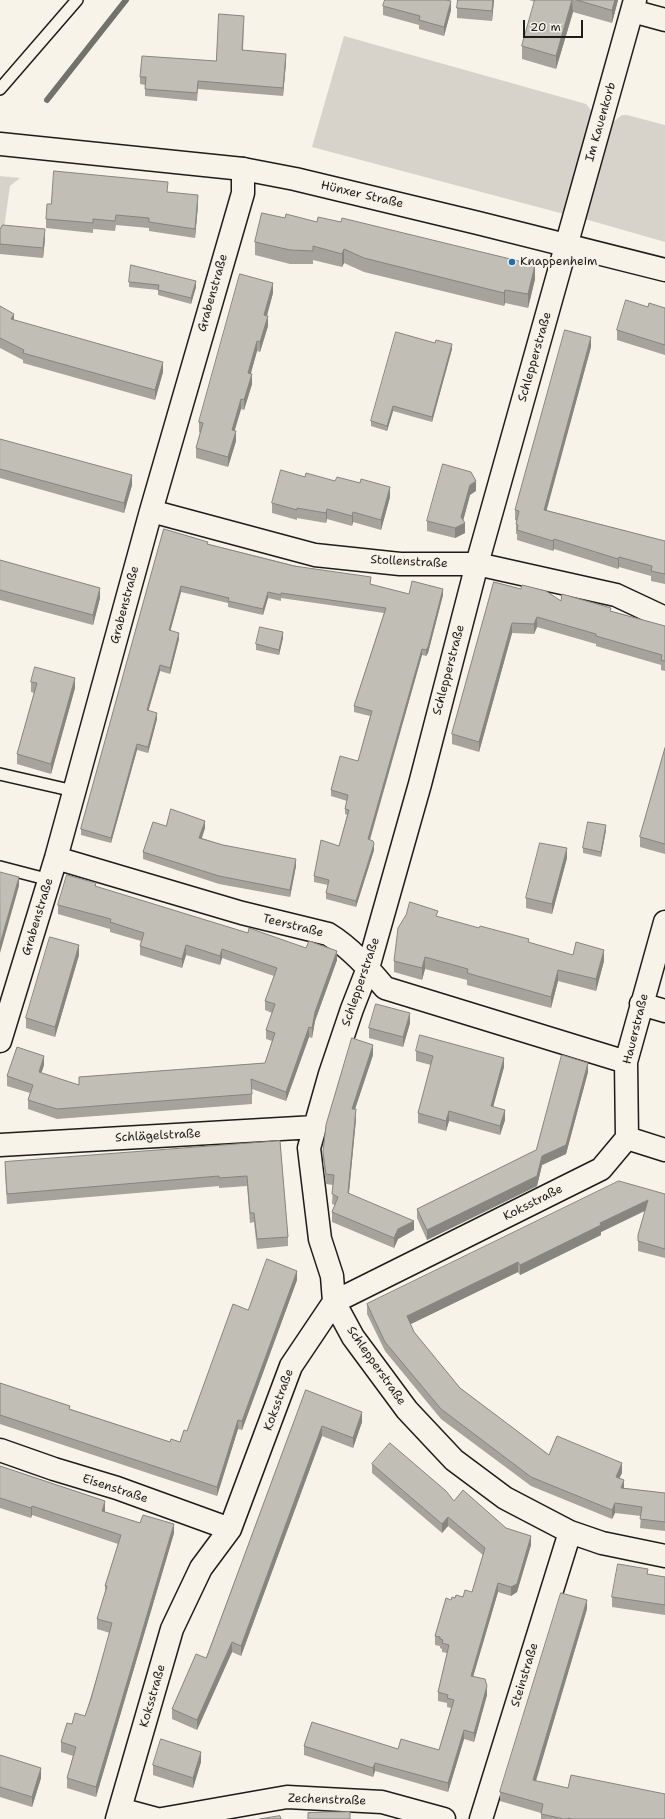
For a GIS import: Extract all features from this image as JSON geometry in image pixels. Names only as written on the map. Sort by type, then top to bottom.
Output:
[{"type":"street","points":[[634,5],[665,20]]},
{"type":"street","name":"Im Kauenkorb","points":[[566,244],[634,5]]},
{"type":"street","name":"Hünxer Straße","points":[[0,144],[243,169],[295,179],[566,244],[665,270]]},
{"type":"street","name":"Grabenstraße","points":[[0,1041],[50,880],[151,511],[243,193],[243,169]]},
{"type":"street","name":"Schlepperstraße","points":[[566,244],[477,564],[420,784],[368,968],[352,1009],[330,1074],[315,1127],[310,1148],[310,1156],[320,1240],[332,1276],[334,1302],[353,1337],[407,1410],[454,1460],[505,1498],[570,1532],[602,1543],[665,1556]]},
{"type":"street","name":"Stollenstraße","points":[[151,511],[314,555],[400,564],[477,564],[616,594],[665,618]]},
{"type":"street","name":"Teerstraße","points":[[56,858],[242,913],[328,934],[340,941],[368,968],[385,988],[626,1062]]},
{"type":"street","name":"Hauerstraße","points":[[627,1138],[626,1062],[665,922]]},
{"type":"street","points":[[641,1004],[665,1010]]},
{"type":"street","name":"Schlägelstraße","points":[[0,1145],[315,1127]]},
{"type":"street","points":[[627,1138],[665,1150]]},
{"type":"street","name":"Koksstraße","points":[[119,1814],[172,1629],[200,1568],[230,1529],[291,1366],[334,1302],[601,1169],[627,1138]]},
{"type":"street","name":"Eisenstraße","points":[[0,1450],[54,1469],[117,1488],[230,1529]]},
{"type":"street","name":"Steinstraße","points":[[481,1819],[570,1532]]},
{"type":"street","name":"Zechenstraße","points":[[162,1819],[287,1797],[382,1802],[444,1819]]},
{"type":"street","points":[[119,1814],[157,1819]]},
{"type":"lane","points":[[0,89],[77,0]]},
{"type":"lane","points":[[0,774],[74,791]]},
{"type":"lane","points":[[0,867],[50,880]]},
{"type":"shaded area","points":[[344,36],[586,104],[591,110],[592,116],[564,214],[312,147]]},
{"type":"shaded area","points":[[622,115],[665,125],[665,242],[585,219],[612,123]]},
{"type":"shaded area","points":[[0,176],[20,178],[10,186],[3,235],[0,240]]},
{"type":"building","points":[[385,0],[451,1],[444,27],[419,20],[420,16],[383,6]]},
{"type":"building","points":[[458,0],[493,0],[492,11],[457,8]]},
{"type":"building","points":[[535,0],[572,0],[556,56],[522,46]]},
{"type":"building","points":[[577,0],[615,0],[612,10]]},
{"type":"building","points":[[219,14],[244,16],[242,50],[286,54],[283,88],[198,81],[197,93],[145,89],[146,77],[140,77],[142,56],[216,61]]},
{"type":"building","points":[[54,171],[168,182],[167,192],[198,195],[195,229],[149,222],[149,218],[116,215],[115,221],[93,219],[93,223],[46,219],[47,204],[51,204]]},
{"type":"building","points":[[262,213],[285,218],[286,214],[317,222],[318,217],[341,222],[342,218],[535,265],[528,294],[505,290],[504,293],[364,258],[344,249],[342,254],[313,246],[313,251],[290,250],[255,242]]},
{"type":"building","points":[[3,225],[45,229],[43,248],[0,244],[0,230]]},
{"type":"building","points":[[131,265],[196,281],[191,298],[158,290],[159,285],[129,282]]},
{"type":"building","points":[[240,274],[273,283],[264,315],[268,316],[260,342],[257,341],[248,373],[252,374],[244,400],[241,399],[232,430],[236,431],[228,457],[196,448],[203,423],[199,422]]},
{"type":"building","points":[[626,300],[648,307],[649,303],[665,308],[665,345],[617,330]]},
{"type":"building","points":[[0,306],[14,314],[11,319],[163,362],[155,390],[23,353],[24,350],[0,338]]},
{"type":"building","points":[[565,330],[591,337],[544,510],[665,541],[665,574],[651,571],[652,566],[619,557],[618,559],[554,539],[553,541],[517,530],[518,525],[516,524],[519,511],[515,510]]},
{"type":"building","points":[[396,332],[435,343],[436,340],[452,344],[432,417],[393,406],[387,426],[371,421]]},
{"type":"building","points":[[0,439],[132,475],[124,503],[0,469]]},
{"type":"building","points":[[443,464],[471,472],[476,481],[470,485],[461,517],[465,523],[455,528],[427,521]]},
{"type":"building","points":[[281,470],[305,477],[306,473],[335,481],[337,477],[360,483],[361,479],[390,487],[381,520],[353,512],[352,516],[327,509],[326,513],[297,508],[297,510],[272,503]]},
{"type":"building","points":[[164,529],[208,542],[207,544],[294,566],[371,577],[370,584],[409,594],[412,581],[443,589],[428,647],[426,650],[422,649],[368,839],[373,841],[374,844],[356,901],[326,893],[329,880],[314,876],[321,840],[339,846],[349,810],[345,809],[348,795],[331,790],[340,756],[358,761],[372,711],[354,706],[386,608],[281,593],[281,595],[268,592],[263,609],[228,601],[229,598],[181,586],[169,630],[179,633],[170,668],[160,665],[147,710],[157,713],[148,747],[137,744],[111,838],[81,829]]},
{"type":"building","points":[[0,560],[100,588],[93,615],[0,590]]},
{"type":"building","points":[[494,582],[521,589],[522,585],[546,591],[561,601],[562,594],[611,608],[610,611],[665,626],[665,661],[661,660],[662,655],[537,617],[534,624],[512,623],[479,742],[452,734]]},
{"type":"building","points":[[260,627],[283,632],[279,650],[256,644]]},
{"type":"building","points":[[35,667],[75,678],[51,764],[17,754],[37,683],[31,682]]},
{"type":"building","points":[[665,748],[665,844],[640,837]]},
{"type":"building","points":[[171,809],[205,821],[199,838],[223,845],[296,859],[290,890],[219,876],[143,852],[153,822],[166,826]]},
{"type":"building","points":[[588,822],[606,825],[601,852],[583,848]]},
{"type":"building","points":[[540,843],[567,848],[552,904],[526,898]]},
{"type":"building","points":[[0,872],[19,877],[0,944]]},
{"type":"building","points":[[67,875],[96,883],[95,886],[248,933],[249,928],[306,948],[309,941],[337,951],[315,1012],[312,1028],[309,1027],[286,1092],[251,1079],[252,1094],[57,1109],[28,1100],[33,1085],[7,1076],[17,1047],[44,1056],[39,1072],[79,1085],[79,1077],[265,1063],[275,1033],[266,1030],[275,1004],[265,1001],[277,968],[222,949],[220,956],[186,945],[182,959],[140,946],[144,933],[110,922],[111,919],[58,905]]},
{"type":"building","points":[[410,902],[438,911],[436,916],[479,928],[480,926],[529,939],[528,942],[573,955],[576,942],[604,950],[596,979],[558,970],[551,997],[467,973],[468,969],[425,957],[422,968],[394,961],[398,928],[406,915]]},
{"type":"building","points":[[50,937],[79,945],[55,1027],[26,1018]]},
{"type":"building","points":[[376,1004],[410,1013],[403,1037],[369,1028]]},
{"type":"building","points":[[420,1035],[504,1058],[491,1106],[505,1110],[500,1126],[449,1111],[446,1121],[418,1113],[433,1056],[416,1051]]},
{"type":"building","points":[[352,1038],[373,1045],[352,1109],[356,1109],[348,1193],[414,1221],[398,1229],[394,1238],[332,1212],[338,1197],[332,1194],[334,1175],[326,1174],[323,1152],[326,1125]]},
{"type":"building","points":[[562,1055],[588,1063],[566,1145],[542,1156],[537,1176],[427,1230],[417,1209],[536,1150]]},
{"type":"building","points":[[280,1141],[288,1237],[257,1239],[254,1213],[250,1213],[247,1176],[219,1178],[219,1176],[7,1194],[5,1162]]},
{"type":"building","points":[[619,1181],[665,1194],[665,1249],[638,1241],[638,1235],[648,1200],[600,1223],[601,1225],[520,1265],[518,1262],[407,1316],[414,1332],[460,1388],[549,1455],[557,1436],[622,1463],[616,1477],[624,1480],[621,1488],[665,1493],[665,1522],[640,1519],[642,1507],[615,1503],[612,1510],[531,1477],[441,1409],[385,1342],[367,1304]]},
{"type":"building","points":[[267,1259],[297,1271],[242,1421],[238,1420],[217,1487],[0,1415],[0,1383],[70,1406],[69,1409],[170,1442],[171,1439],[180,1442],[184,1430],[187,1431],[233,1304],[248,1310]]},
{"type":"building","points":[[306,1390],[362,1412],[353,1438],[322,1426],[241,1646],[232,1642],[197,1720],[172,1709],[196,1654],[206,1658]]},
{"type":"building","points":[[390,1443],[446,1491],[454,1501],[463,1490],[506,1528],[531,1536],[517,1584],[511,1587],[498,1583],[471,1676],[485,1679],[487,1686],[474,1733],[464,1730],[448,1783],[375,1763],[373,1768],[304,1746],[312,1722],[398,1749],[401,1739],[439,1750],[454,1700],[447,1698],[448,1695],[438,1692],[449,1645],[442,1643],[443,1640],[440,1639],[440,1637],[435,1636],[446,1598],[451,1600],[452,1597],[455,1598],[456,1595],[463,1597],[465,1590],[472,1592],[485,1548],[448,1517],[442,1524],[372,1464]]},
{"type":"building","points":[[0,1466],[105,1501],[102,1511],[140,1523],[143,1515],[174,1524],[96,1787],[67,1778],[76,1747],[61,1742],[67,1723],[72,1724],[75,1713],[85,1716],[91,1699],[112,1623],[97,1619],[107,1586],[105,1586],[121,1535],[32,1506],[31,1508],[0,1498]]},
{"type":"building","points":[[618,1564],[648,1569],[647,1574],[665,1577],[665,1605],[612,1597]]},
{"type":"building","points":[[561,1593],[587,1600],[533,1780],[568,1788],[571,1775],[665,1794],[665,1819],[564,1819],[541,1814],[543,1804],[500,1792]]},
{"type":"building","points":[[161,1739],[201,1752],[193,1778],[153,1765]]},
{"type":"building","points":[[0,1755],[41,1768],[32,1797],[0,1787]]},
{"type":"building","points":[[350,1812],[350,1819],[308,1819],[308,1813]]},
{"type":"building","points":[[280,1816],[281,1819],[260,1819]]},
{"type":"waterway","points":[[47,100],[126,0]]},
{"type":"place","name":"Knappenheim","points":[[512,262]]}]
